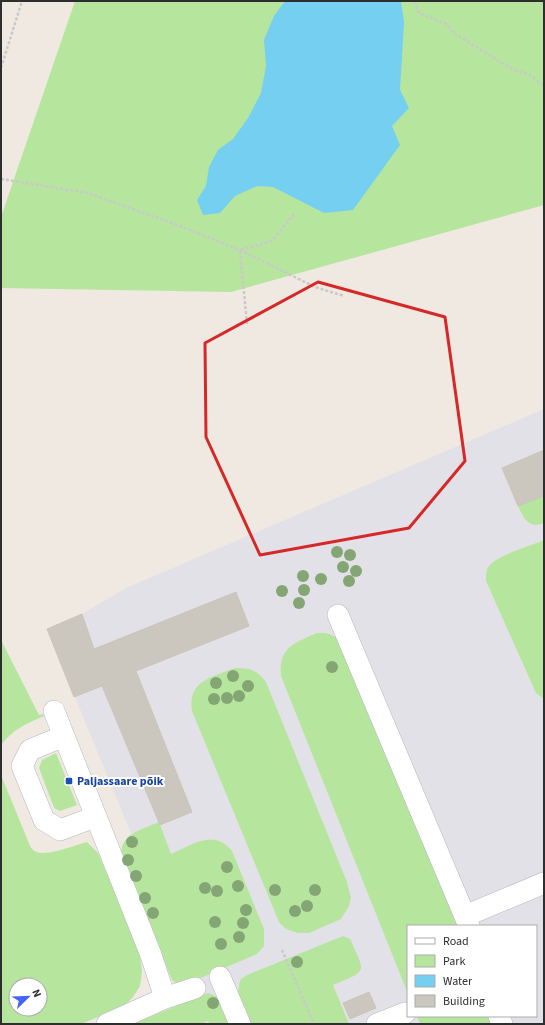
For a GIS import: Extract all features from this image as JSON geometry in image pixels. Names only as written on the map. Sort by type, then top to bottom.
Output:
[{"type":"street","points":[[338,615],[467,921],[544,883]]},
{"type":"street","points":[[54,711],[95,817],[152,956],[165,998]]},
{"type":"street","points":[[64,736],[30,750],[22,766],[44,820],[60,830],[95,817]]},
{"type":"street","points":[[220,977],[240,1024]]},
{"type":"street","points":[[107,1024],[165,998],[195,988]]},
{"type":"street","points":[[377,1024],[405,1013]]},
{"type":"path","points":[[1,68],[22,1]]},
{"type":"path","points":[[414,1],[419,13],[446,24],[455,34],[480,50],[514,70],[528,74],[544,86]]},
{"type":"path","points":[[1,179],[88,193],[172,223],[240,250],[315,287],[344,296]]},
{"type":"path","points":[[240,250],[272,241],[294,214]]},
{"type":"path","points":[[240,250],[248,324]]},
{"type":"path","points":[[282,950],[314,1024]]},
{"type":"highlighted area","points":[[318,282],[445,317],[465,461],[409,528],[260,555],[206,437],[205,343]]},
{"type":"shaded area","points":[[544,409],[544,1024],[201,1024],[208,1021],[47,629],[82,614],[126,588]]},
{"type":"green space","points":[[75,1],[544,1],[544,205],[231,292],[1,288],[1,217]]},
{"type":"green space","points":[[544,496],[544,523],[539,525],[531,524],[522,515],[518,506]]},
{"type":"green space","points":[[544,540],[544,699],[536,693],[486,581],[486,575],[489,566],[499,558]]},
{"type":"green space","points":[[317,633],[326,633],[336,637],[460,925],[407,925],[407,991],[281,676],[282,659],[285,653],[289,648],[301,640]]},
{"type":"green space","points":[[1,640],[39,715],[43,714],[44,716],[20,728],[10,735],[1,745]]},
{"type":"green space","points":[[235,668],[253,670],[266,682],[347,882],[351,898],[349,906],[341,919],[309,933],[298,933],[286,929],[279,922],[192,711],[191,701],[193,693],[197,687],[210,678]]},
{"type":"green space","points":[[56,753],[77,805],[60,811],[54,808],[39,768],[42,760]]},
{"type":"green space","points":[[1,775],[33,850],[44,853],[51,852],[87,842],[98,853],[139,948],[142,971],[140,986],[133,997],[123,1007],[81,1024],[1,1024]]},
{"type":"green space","points":[[159,822],[171,854],[195,843],[210,839],[218,840],[232,851],[264,929],[264,946],[257,954],[184,985],[178,985],[172,980],[121,855],[124,842],[128,837],[139,830]]},
{"type":"green space","points":[[343,936],[350,939],[361,965],[361,970],[358,973],[333,985],[349,1024],[250,1024],[238,994],[240,980],[247,975]]},
{"type":"green space","points":[[208,993],[217,997],[220,1001],[230,1024],[210,1024],[208,1021],[201,1024],[132,1024]]},
{"type":"green space","points":[[417,1017],[491,1017],[494,1024],[420,1024]]},
{"type":"water","points":[[285,1],[401,1],[404,22],[400,90],[409,108],[392,126],[400,145],[353,210],[324,213],[273,187],[257,186],[235,196],[220,213],[203,215],[197,200],[206,186],[209,167],[218,150],[233,139],[248,118],[261,93],[266,66],[264,40],[274,16]]},
{"type":"building","points":[[544,450],[544,496],[518,506],[502,468]]},
{"type":"building","points":[[236,592],[249,626],[136,671],[192,812],[160,825],[102,686],[74,697],[47,629],[82,614],[94,649]]},
{"type":"building","points":[[369,992],[376,1008],[350,1019],[343,1003]]},
{"type":"place","name":"Paljassaare põik","points":[[69,781]]}]
